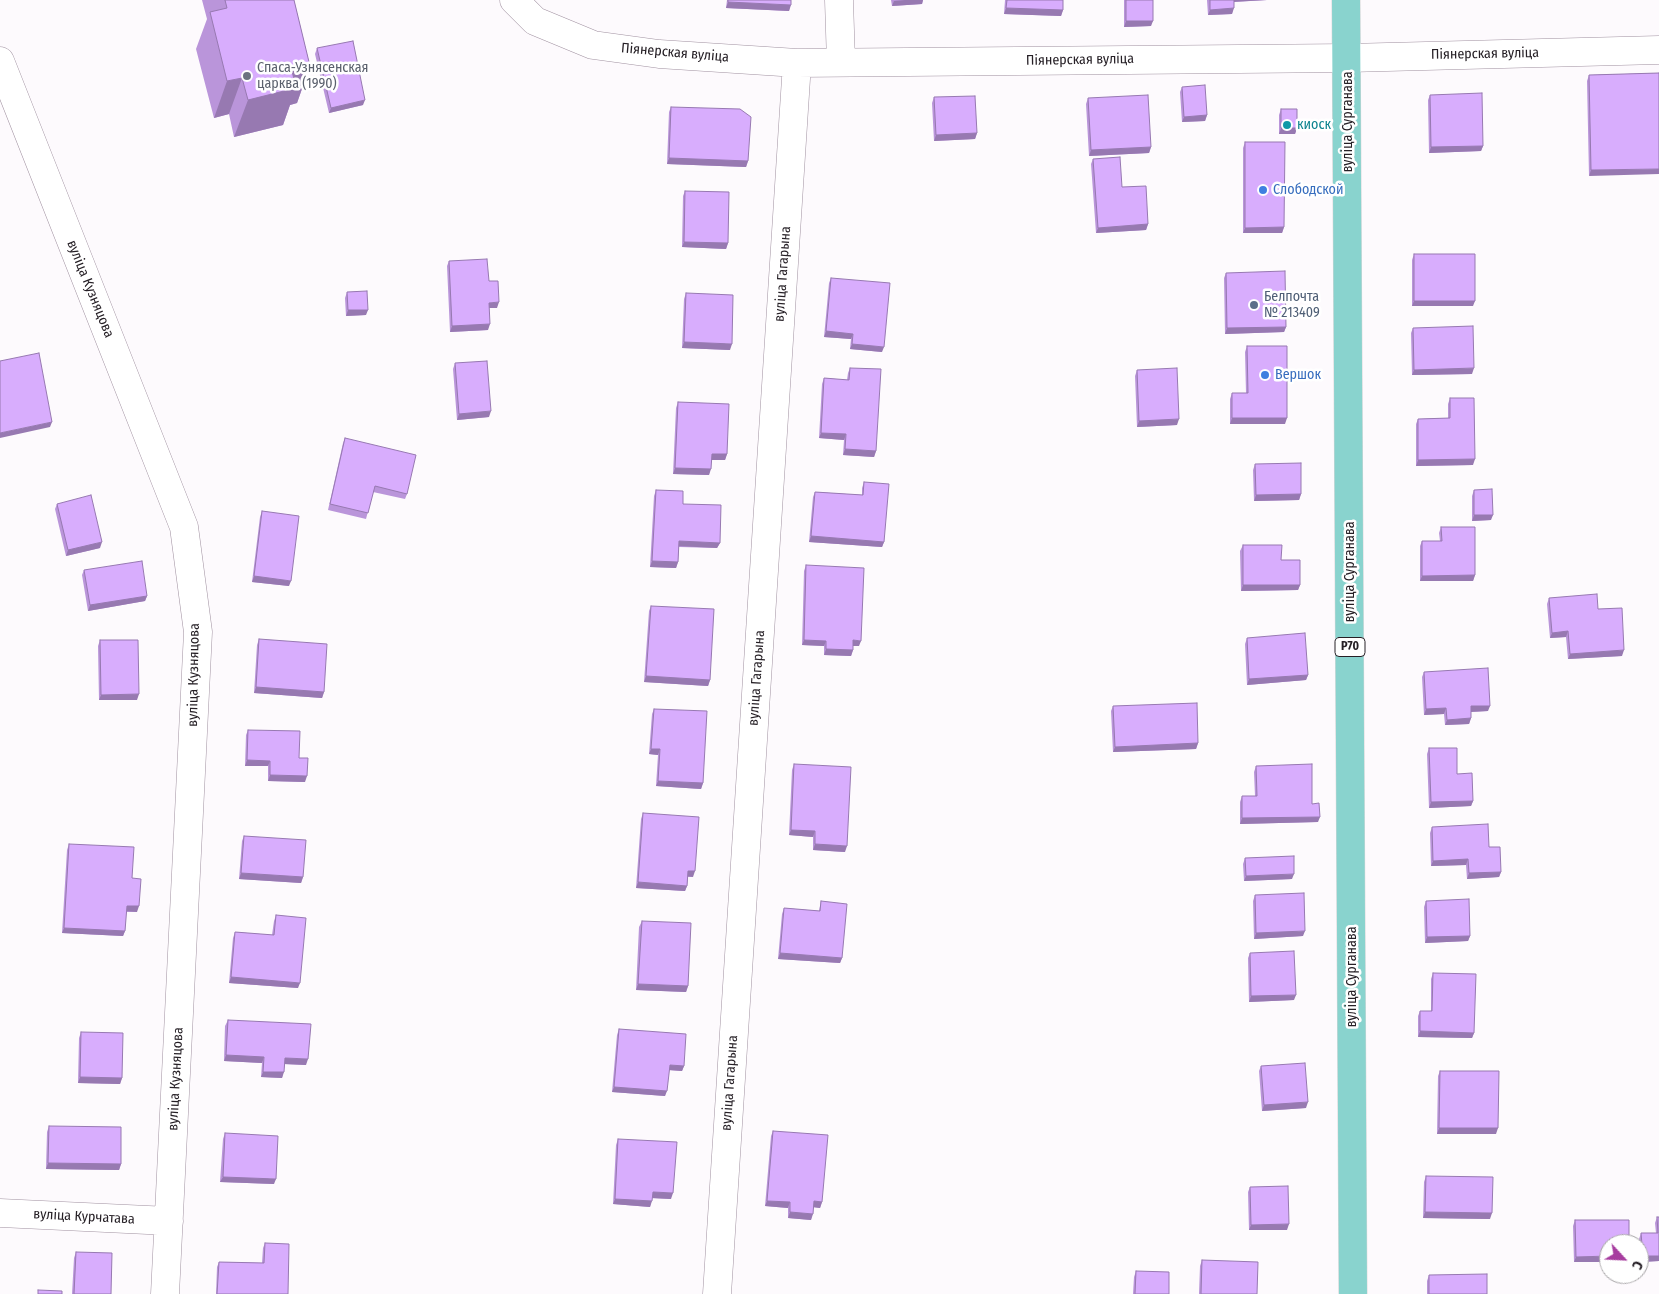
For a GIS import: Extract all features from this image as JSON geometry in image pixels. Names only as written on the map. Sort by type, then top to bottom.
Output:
[{"type":"main road","name":"вуліца Сурганава","points":[[1346,0],[1348,58],[1353,1294]]},
{"type":"street","name":"Піянерская вуліца","points":[[514,0],[535,21],[593,45],[659,54],[797,63],[1348,58],[1659,50]]},
{"type":"street","points":[[839,0],[841,62]]},
{"type":"street","name":"вуліца Кузняцова","points":[[0,61],[184,526],[198,632],[165,1294]]},
{"type":"street","name":"вуліца Гагарына","points":[[716,1294],[797,63]]},
{"type":"street","name":"вуліца Курчатава","points":[[0,1213],[169,1221]]},
{"type":"building","points":[[225,0],[294,0],[310,66],[292,71],[296,88],[248,100],[242,78],[227,81],[210,12],[227,8]]},
{"type":"building","points":[[728,0],[791,0],[791,5],[728,2]]},
{"type":"building","points":[[1007,0],[1063,0],[1063,10],[1006,8]]},
{"type":"building","points":[[1126,0],[1153,0],[1153,21],[1126,21]]},
{"type":"building","points":[[1210,0],[1234,0],[1234,8],[1210,10]]},
{"type":"building","points":[[353,41],[365,100],[331,108],[317,48]]},
{"type":"building","points":[[1659,73],[1659,169],[1591,170],[1589,75]]},
{"type":"building","points":[[1205,85],[1207,115],[1184,117],[1182,87]]},
{"type":"building","points":[[1482,93],[1483,146],[1431,147],[1430,95]]},
{"type":"building","points":[[1148,95],[1151,147],[1091,150],[1088,98]]},
{"type":"building","points":[[975,96],[977,133],[936,135],[934,97]]},
{"type":"building","points":[[671,107],[740,109],[751,117],[748,161],[669,158]]},
{"type":"building","points":[[1281,109],[1297,109],[1297,128],[1281,128]]},
{"type":"building","name":"Слободской","points":[[1245,142],[1285,142],[1284,227],[1245,228]]},
{"type":"building","points":[[1120,157],[1122,187],[1146,186],[1148,224],[1098,228],[1093,159]]},
{"type":"building","points":[[685,191],[729,192],[728,243],[684,242]]},
{"type":"building","points":[[1414,254],[1475,254],[1475,301],[1414,301]]},
{"type":"building","points":[[487,259],[489,281],[498,281],[499,302],[489,303],[490,324],[452,326],[449,261]]},
{"type":"building","name":"Белпочта № 213409","points":[[1285,271],[1286,327],[1227,328],[1226,273]]},
{"type":"building","points":[[831,278],[890,283],[884,347],[852,344],[853,334],[826,331]]},
{"type":"building","points":[[367,291],[368,310],[348,310],[347,292]]},
{"type":"building","points":[[686,293],[733,295],[732,344],[684,342]]},
{"type":"building","points":[[1473,326],[1474,368],[1414,370],[1413,328]]},
{"type":"building","name":"Вершок","points":[[1247,346],[1287,346],[1287,418],[1232,418],[1232,393],[1248,393]]},
{"type":"building","points":[[39,353],[52,422],[0,433],[0,361]]},
{"type":"building","points":[[487,361],[491,411],[459,414],[455,363]]},
{"type":"building","points":[[850,368],[881,369],[876,451],[845,449],[846,434],[821,433],[824,378],[849,380]]},
{"type":"building","points":[[1177,368],[1179,419],[1139,421],[1137,370]]},
{"type":"building","points":[[1450,398],[1474,398],[1475,459],[1418,460],[1418,419],[1450,418]]},
{"type":"building","points":[[678,402],[729,404],[727,454],[712,454],[711,469],[675,468]]},
{"type":"building","points":[[345,438],[416,455],[407,494],[375,486],[368,513],[330,504]]},
{"type":"building","points":[[1301,463],[1301,494],[1256,495],[1255,464]]},
{"type":"building","points":[[864,482],[889,484],[884,542],[811,536],[815,492],[863,495]]},
{"type":"building","points":[[1492,489],[1493,515],[1474,515],[1474,490]]},
{"type":"building","points":[[656,490],[683,491],[683,504],[721,505],[720,543],[679,541],[678,562],[652,561]]},
{"type":"building","points":[[91,495],[102,542],[68,550],[57,504]]},
{"type":"building","points":[[262,511],[299,516],[291,581],[254,576]]},
{"type":"building","points":[[1441,527],[1475,527],[1475,575],[1422,576],[1422,541],[1442,541]]},
{"type":"building","points":[[1243,545],[1282,545],[1281,560],[1300,560],[1300,585],[1243,585]]},
{"type":"building","points":[[142,561],[147,596],[90,605],[84,570]]},
{"type":"building","points":[[806,565],[864,568],[861,641],[853,640],[853,650],[826,649],[826,641],[804,640]]},
{"type":"building","points":[[1597,594],[1598,609],[1622,608],[1624,650],[1570,654],[1568,631],[1552,633],[1549,598]]},
{"type":"building","points":[[651,606],[714,609],[710,680],[646,676]]},
{"type":"building","points":[[1305,633],[1308,675],[1249,679],[1247,638]]},
{"type":"building","points":[[259,639],[327,644],[324,692],[256,687]]},
{"type":"building","points":[[100,640],[138,640],[139,694],[101,695]]},
{"type":"building","points":[[1488,668],[1490,706],[1471,706],[1471,718],[1447,720],[1446,708],[1426,709],[1424,672]]},
{"type":"building","points":[[1197,703],[1198,743],[1115,747],[1113,706]]},
{"type":"building","points":[[654,709],[707,711],[703,783],[658,781],[660,749],[651,749]]},
{"type":"building","points":[[248,730],[300,731],[299,758],[308,758],[307,776],[270,775],[270,761],[247,760]]},
{"type":"building","points":[[1429,748],[1457,748],[1457,774],[1472,773],[1473,801],[1431,802]]},
{"type":"building","points":[[794,764],[851,767],[847,846],[815,844],[815,831],[791,830]]},
{"type":"building","points":[[1312,764],[1312,804],[1319,803],[1320,817],[1242,818],[1242,796],[1257,796],[1256,766]]},
{"type":"building","points":[[643,813],[699,817],[695,871],[688,871],[687,886],[638,882]]},
{"type":"building","points":[[1488,824],[1489,847],[1500,847],[1501,872],[1469,873],[1468,859],[1433,861],[1432,827]]},
{"type":"building","points":[[244,836],[306,840],[303,877],[241,873]]},
{"type":"building","points":[[69,844],[134,847],[132,878],[141,879],[139,906],[127,906],[125,931],[64,928]]},
{"type":"building","points":[[1294,856],[1294,874],[1246,876],[1245,858]]},
{"type":"building","points":[[1304,893],[1305,931],[1256,933],[1255,895]]},
{"type":"building","points":[[1469,899],[1470,936],[1427,937],[1426,901]]},
{"type":"building","points":[[821,901],[847,904],[842,958],[780,953],[784,908],[820,911]]},
{"type":"building","points":[[276,915],[306,918],[300,983],[231,977],[235,932],[274,935]]},
{"type":"building","points":[[642,921],[691,923],[688,986],[638,984]]},
{"type":"building","points":[[1294,951],[1296,995],[1251,996],[1250,953]]},
{"type":"building","points":[[1433,973],[1476,974],[1474,1033],[1420,1031],[1420,1011],[1432,1011]]},
{"type":"building","points":[[228,1020],[311,1024],[308,1059],[285,1058],[284,1072],[263,1072],[264,1057],[226,1055]]},
{"type":"building","points":[[619,1029],[686,1034],[684,1066],[670,1065],[667,1091],[614,1087]]},
{"type":"building","points":[[81,1032],[123,1033],[122,1078],[80,1077]]},
{"type":"building","points":[[1305,1063],[1308,1102],[1264,1105],[1261,1066]]},
{"type":"building","points":[[1440,1071],[1499,1071],[1498,1128],[1439,1128]]},
{"type":"building","points":[[49,1126],[121,1127],[121,1164],[48,1163]]},
{"type":"building","points":[[773,1131],[828,1135],[822,1202],[814,1201],[813,1214],[790,1212],[790,1202],[767,1201]]},
{"type":"building","points":[[225,1133],[278,1136],[276,1179],[223,1177]]},
{"type":"building","points":[[618,1139],[677,1142],[673,1193],[653,1192],[652,1201],[615,1199]]},
{"type":"building","points":[[1426,1176],[1493,1177],[1492,1213],[1425,1212]]},
{"type":"building","points":[[1288,1186],[1289,1224],[1251,1225],[1250,1187]]},
{"type":"building","points":[[1657,1217],[1659,1217],[1659,1256],[1649,1256],[1649,1234],[1641,1233],[1658,1233]]},
{"type":"building","points":[[1575,1220],[1629,1220],[1629,1234],[1599,1234],[1599,1256],[1576,1257]]},
{"type":"building","points":[[265,1243],[289,1244],[288,1294],[217,1294],[219,1262],[264,1263]]},
{"type":"building","points":[[76,1252],[112,1253],[111,1294],[74,1294]]},
{"type":"building","points":[[1202,1260],[1258,1262],[1257,1294],[1201,1294]]},
{"type":"building","points":[[1136,1271],[1169,1272],[1169,1294],[1135,1294]]},
{"type":"building","points":[[1487,1274],[1487,1294],[1429,1294],[1429,1275]]},
{"type":"building","points":[[38,1290],[62,1291],[62,1294],[38,1294]]},
{"type":"place","name":"Спаса-Узнясенская царква (1990)","points":[[247,76]]},
{"type":"place","name":"киоск","points":[[1287,125]]},
{"type":"place","name":"Слободской","points":[[1263,190]]},
{"type":"place","name":"Белпочта № 213409","points":[[1254,305]]},
{"type":"place","name":"Вершок","points":[[1265,375]]}]
